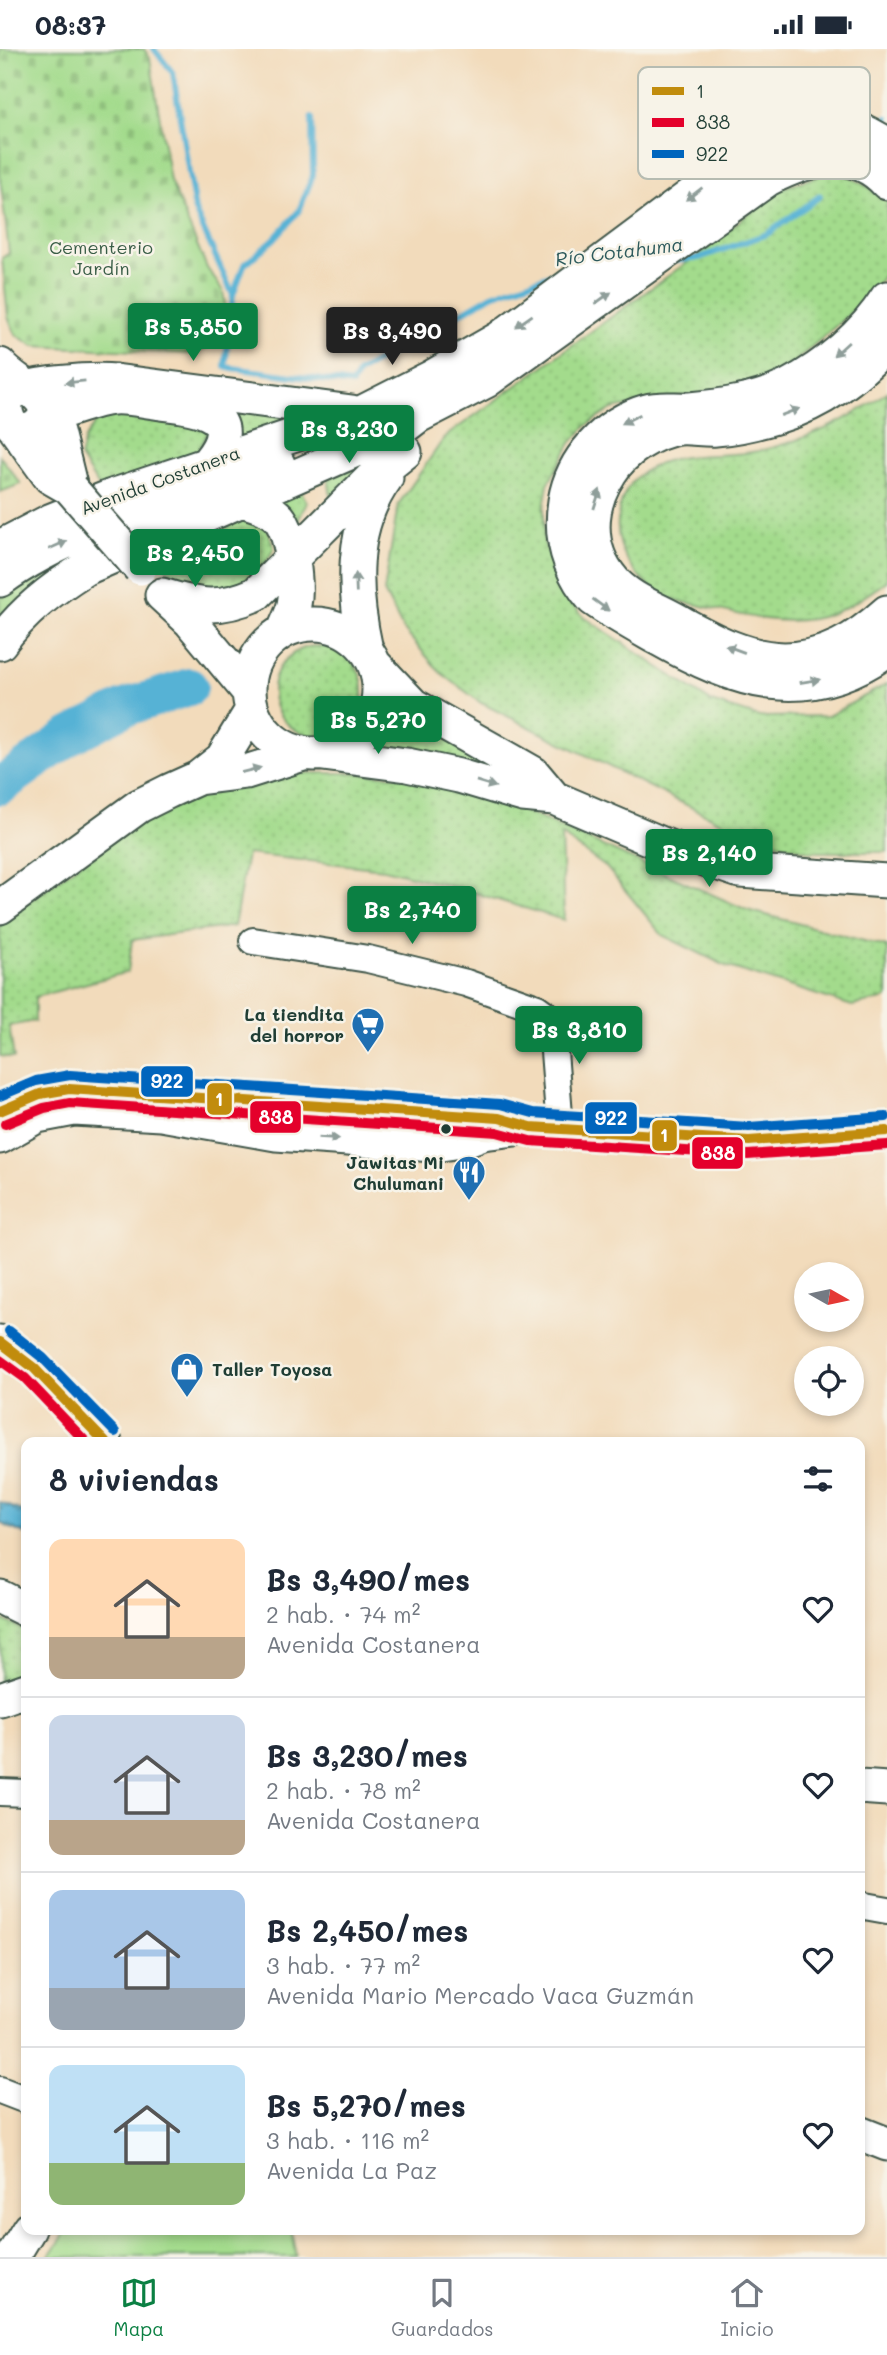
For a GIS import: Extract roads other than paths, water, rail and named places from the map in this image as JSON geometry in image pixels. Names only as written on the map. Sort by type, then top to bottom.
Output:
[{"type":"main road","points":[[870,134],[887,143]]},
{"type":"main road","points":[[870,168],[887,183]]},
{"type":"main road","points":[[0,580],[28,559],[63,543],[284,472],[391,419],[431,410],[486,381],[624,265],[718,179]]},
{"type":"main road","points":[[624,265],[665,252],[768,179]]},
{"type":"main road","name":"Avenida Costanera","points":[[0,547],[51,520],[209,461],[361,413],[500,338],[580,281],[624,265]]},
{"type":"main road","points":[[887,298],[858,334],[825,363],[788,386],[757,398],[720,406],[648,411],[607,432],[589,448],[575,468],[562,517],[568,562],[579,584],[593,599],[702,664],[741,679],[779,684],[809,682],[871,662],[887,650]]},
{"type":"main road","points":[[887,344],[832,393],[799,408],[759,421],[718,429],[679,428],[645,440],[612,469],[602,485],[593,505],[592,525],[594,544],[614,582],[710,639],[749,654],[785,659],[822,653],[846,645],[887,612]]},
{"type":"main road","points":[[0,365],[25,389],[41,398],[45,415],[57,432],[64,451],[71,489]]},
{"type":"main road","points":[[361,413],[114,381],[87,380],[16,390],[6,399],[7,420],[50,477],[71,489],[162,595],[190,621],[251,701],[271,739],[286,749],[407,765],[459,776],[523,795],[554,798],[669,847],[740,871],[887,881]]},
{"type":"main road","points":[[7,420],[33,429],[45,415],[61,414],[85,404],[114,398],[205,409],[218,421],[222,437],[221,446],[209,461]]},
{"type":"main road","points":[[64,451],[68,430],[85,404]]},
{"type":"main road","points":[[198,778],[246,772],[341,749],[358,738],[371,723],[378,705],[379,685],[357,608],[355,568],[360,533],[376,492],[431,410]]},
{"type":"main road","points":[[162,595],[214,607],[232,604],[256,594],[370,480],[405,452]]},
{"type":"main road","points":[[0,643],[19,617],[51,589],[84,569],[245,501],[284,472]]},
{"type":"main road","points":[[284,472],[310,483],[318,499],[314,518],[292,558]]},
{"type":"main road","points":[[0,907],[139,806],[198,778],[222,759],[251,701],[251,674],[277,637],[295,604],[292,558],[279,519],[265,507],[245,501]]},
{"type":"main road","points":[[190,621],[245,642],[277,637],[301,625],[320,624],[345,632],[413,705],[533,773],[554,798]]},
{"type":"main road","points":[[0,1111],[40,1094],[69,1090],[499,1118],[545,1128]]},
{"type":"main road","points":[[0,1137],[37,1116],[74,1109],[161,1114],[276,1134],[434,1145],[463,1141],[483,1133],[545,1128],[749,1141],[887,1131]]},
{"type":"main road","points":[[0,1320],[34,1368],[100,1437]]},
{"type":"main road","points":[[0,1342],[34,1368]]},
{"type":"main road","points":[[0,1597],[21,1608]]},
{"type":"main road","points":[[0,1699],[21,1692]]},
{"type":"main road","points":[[865,1787],[887,1789]]},
{"type":"main road","points":[[865,2135],[887,2144]]},
{"type":"main road","points":[[12,2257],[25,2235]]},
{"type":"street","points":[[253,941],[368,959],[466,983],[537,1008],[548,1016],[552,1026],[545,1128]]},
{"type":"street","points":[[0,1792],[21,1793]]},
{"type":"street","points":[[865,1906],[887,1910]]},
{"type":"street","points":[[0,2090],[21,2098]]},
{"type":"water","points":[[0,1502],[21,1511],[21,1533],[0,1523]]},
{"type":"waterway","points":[[154,49],[173,73],[195,211],[233,295],[225,367],[352,384],[359,372],[492,295],[550,275],[566,273]]},
{"type":"waterway","points":[[233,295],[244,265],[274,239],[299,211],[313,175],[312,118]]},
{"type":"waterway","name":"Río Cotahuma","points":[[677,260],[699,258],[767,234],[820,196]]},
{"type":"waterway","points":[[0,786],[70,736],[124,708],[189,687]]},
{"type":"place","name":"La tiendita del horror","points":[[368,1054]]},
{"type":"place","name":"Jawitas Mi Chulumani","points":[[469,1202]]},
{"type":"place","name":"Taller Toyosa","points":[[187,1399]]},
{"type":"park label","name":"Cementerio Jardín","points":[[101,258]]}]
